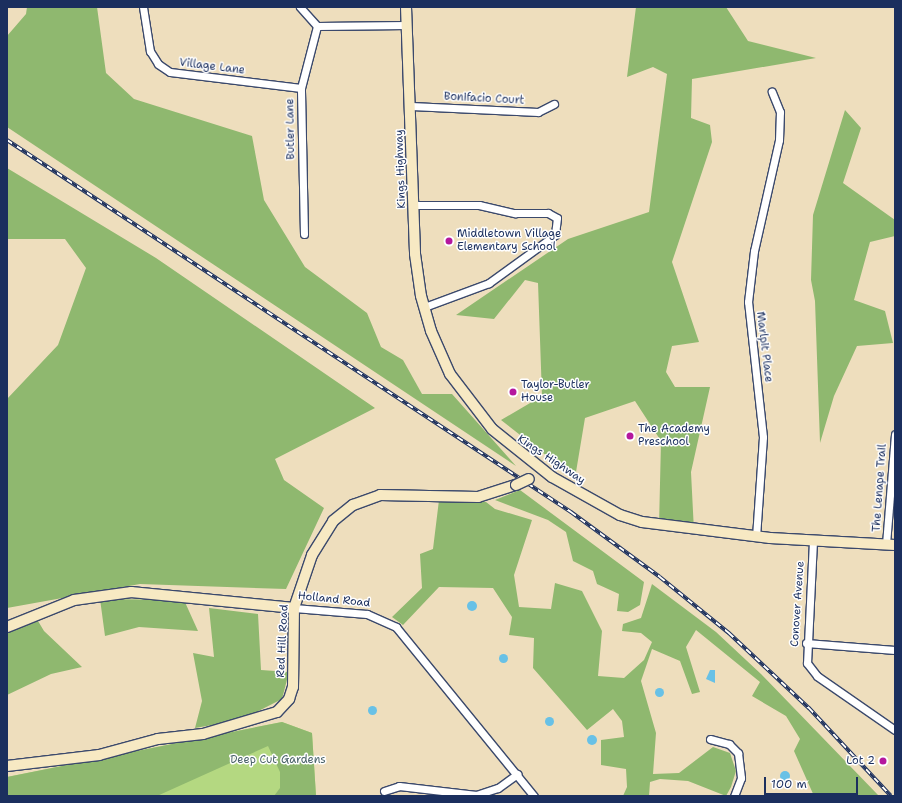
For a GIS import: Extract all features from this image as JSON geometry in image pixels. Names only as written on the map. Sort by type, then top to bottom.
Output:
[{"type":"street","name":"Village Lane","points":[[143,7],[150,51],[158,64],[170,72],[301,88]]},
{"type":"street","points":[[300,7],[317,26],[407,25]]},
{"type":"street","name":"Kings Highway","points":[[406,7],[415,254],[424,307],[440,354],[461,392],[492,429],[541,470],[575,491],[642,522],[756,537],[891,545]]},
{"type":"street","name":"Butler Lane","points":[[304,234],[301,88],[317,26]]},
{"type":"street","name":"Marlpit Place","points":[[756,537],[763,437],[748,302],[754,251],[779,140],[780,112],[772,92]]},
{"type":"street","name":"Bonifacio Court","points":[[410,106],[538,112],[554,104]]},
{"type":"street","points":[[414,206],[479,206],[515,213],[548,213],[557,218],[555,235],[489,282],[424,307]]},
{"type":"street","name":"The Lenape Trail","points":[[891,545],[895,434]]},
{"type":"street","name":"Red Hill Road","points":[[7,766],[99,755],[158,739],[203,734],[277,712],[289,699],[293,687],[294,608],[318,541],[333,521],[353,505],[388,493],[486,496],[516,485],[541,470]]},
{"type":"street","name":"Conover Avenue","points":[[813,541],[806,643],[810,667],[895,730]]},
{"type":"street","name":"Holland Road","points":[[7,627],[74,600],[131,592],[367,614],[396,627],[534,796]]},
{"type":"street","points":[[806,643],[895,650]]},
{"type":"street","points":[[710,739],[729,744],[738,753],[741,766],[738,795]]},
{"type":"street","points":[[384,790],[399,786],[476,795],[498,788],[517,774]]},
{"type":"green space","points":[[27,7],[97,7],[106,73],[134,99],[252,136],[264,200],[305,267],[367,313],[381,347],[403,360],[422,394],[452,394],[516,466],[7,127],[7,36],[26,14]]},
{"type":"green space","points":[[636,7],[726,7],[748,41],[816,58],[692,79],[691,118],[710,125],[712,142],[672,262],[699,342],[672,346],[666,372],[675,387],[710,387],[691,472],[694,531],[659,526],[661,441],[635,401],[585,418],[575,478],[501,420],[542,396],[538,283],[525,280],[494,319],[456,315],[568,239],[649,212],[667,74],[653,67],[627,77]]},
{"type":"green space","points":[[845,110],[861,128],[843,183],[895,220],[895,236],[870,242],[854,300],[885,311],[893,343],[857,346],[834,396],[820,443],[815,301],[811,280],[813,215]]},
{"type":"green space","points":[[7,168],[156,258],[375,408],[275,459],[284,480],[324,508],[286,589],[140,584],[7,608],[7,399],[58,345],[86,268],[65,239],[7,239]]},
{"type":"green space","points":[[520,490],[644,582],[640,605],[628,612],[617,611],[619,594],[597,584],[593,571],[573,561],[566,532],[548,520],[495,500]]},
{"type":"green space","points":[[439,500],[486,502],[495,509],[532,520],[514,575],[519,607],[551,609],[555,583],[582,591],[602,631],[598,676],[624,678],[644,660],[652,642],[641,633],[622,631],[623,624],[641,618],[652,584],[716,632],[761,674],[879,796],[814,796],[794,751],[800,739],[786,716],[752,696],[760,682],[696,630],[686,647],[700,692],[692,694],[680,661],[652,649],[641,681],[656,733],[653,774],[679,773],[713,747],[730,753],[736,771],[731,787],[726,796],[688,781],[660,779],[650,782],[649,796],[623,796],[627,787],[626,769],[601,765],[601,740],[624,737],[622,721],[613,709],[587,730],[533,668],[534,638],[509,635],[512,617],[493,588],[439,587],[403,625],[392,617],[422,588],[420,554],[433,549]]},
{"type":"green space","points":[[100,599],[184,600],[198,631],[139,627],[105,636]]},
{"type":"green space","points":[[209,608],[258,614],[261,670],[289,672],[282,699],[241,720],[195,728],[202,701],[193,653],[214,657]]},
{"type":"green space","points":[[38,621],[44,631],[82,667],[51,674],[7,695],[7,633]]},
{"type":"green space","name":"Deep Cut Gardens","points":[[282,722],[312,733],[316,796],[7,796],[7,777]]},
{"type":"green space","name":"Deep Cut Gardens","points":[[282,722],[312,733],[316,796],[274,796],[280,788],[280,772],[268,746],[157,796],[7,796],[7,777]]},
{"type":"water","points":[[470,601],[474,601],[476,602],[476,610],[470,611],[467,608],[467,604]]},
{"type":"water","points":[[501,654],[505,654],[507,658],[505,662],[501,662],[499,660],[499,656]]},
{"type":"water","points":[[710,670],[715,670],[715,683],[706,679]]},
{"type":"water","points":[[657,688],[661,688],[663,692],[661,696],[657,696],[655,694],[655,690]]},
{"type":"water","points":[[372,705],[377,710],[372,715],[367,710]]},
{"type":"water","points":[[549,716],[554,721],[549,726],[544,721]]},
{"type":"water","points":[[592,735],[597,740],[592,745],[587,740]]},
{"type":"water","points":[[783,771],[787,771],[789,772],[789,780],[783,781],[780,778],[780,774]]},
{"type":"railway","points":[[7,140],[571,512],[660,577],[729,633],[809,708],[891,796]]},
{"type":"place","name":"Middletown Village Elementary School","points":[[449,241]]},
{"type":"place","name":"Taylor-Butler House","points":[[513,392]]},
{"type":"place","name":"The Academy Preschool","points":[[630,436]]},
{"type":"place","name":"Lot 2","points":[[883,761]]}]
